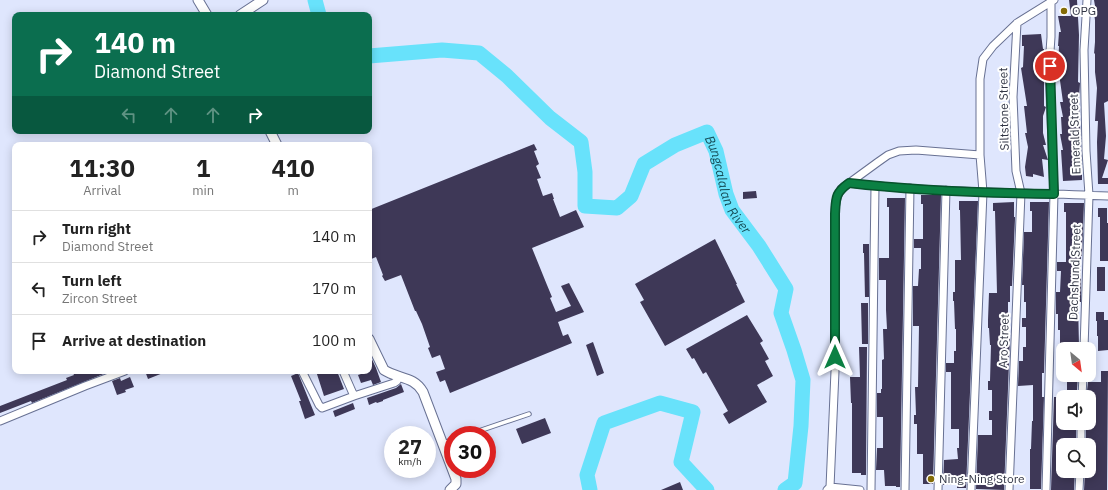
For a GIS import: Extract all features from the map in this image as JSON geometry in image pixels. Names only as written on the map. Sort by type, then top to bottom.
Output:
[{"type":"street","points":[[198,0],[205,12]]},
{"type":"street","points":[[245,12],[263,0]]},
{"type":"street","name":"Emerald Street","points":[[1087,0],[1084,50],[1086,144],[1089,195]]},
{"type":"street","points":[[971,490],[983,192],[980,155],[980,79],[983,59],[993,46],[1017,23],[1052,1]]},
{"type":"street","points":[[1046,490],[1054,194],[1050,66],[1052,1]]},
{"type":"street","name":"Siltstone Street","points":[[1017,23],[1013,97],[1016,170],[1021,194]]},
{"type":"street","points":[[860,490],[829,489],[835,371],[835,214],[837,194],[841,189],[878,162],[898,151],[916,150],[980,155]]},
{"type":"street","points":[[849,183],[875,186],[1021,194],[1108,196]]},
{"type":"street","points":[[871,490],[875,186]]},
{"type":"street","points":[[905,490],[910,188]]},
{"type":"street","points":[[938,490],[946,190]]},
{"type":"street","name":"Aro Street","points":[[1009,490],[1021,194]]},
{"type":"street","name":"Dachshund Street","points":[[1084,342],[1089,195]]},
{"type":"street","points":[[372,345],[384,370],[399,377],[410,379],[423,392],[456,479],[456,484],[450,490]]},
{"type":"street","points":[[0,421],[117,374]]},
{"type":"street","points":[[303,374],[319,406],[322,408],[394,383],[399,377]]},
{"type":"street","points":[[344,374],[354,396]]},
{"type":"street","points":[[1079,490],[1080,478]]},
{"type":"lane","points":[[494,426],[529,414]]},
{"type":"building","points":[[1069,0],[1077,0],[1079,35],[1078,82],[1080,83],[1079,99],[1082,180],[1063,181],[1061,150],[1063,150],[1060,134],[1062,134],[1061,117],[1063,117],[1060,102],[1063,102],[1058,66],[1059,32],[1061,32],[1058,16],[1071,16]]},
{"type":"building","points":[[1094,0],[1108,0],[1108,101],[1104,103],[1106,136],[1104,159],[1108,160],[1102,178],[1108,178],[1108,184],[1098,184],[1098,121],[1095,121],[1097,88],[1095,53],[1094,54]]},
{"type":"building","points":[[1041,34],[1044,49],[1043,81],[1044,106],[1046,107],[1043,116],[1043,133],[1046,145],[1043,145],[1048,160],[1042,159],[1044,177],[1033,174],[1033,177],[1026,176],[1025,167],[1028,147],[1025,133],[1027,133],[1024,106],[1027,106],[1021,68],[1023,67],[1024,46],[1022,46],[1022,35]]},
{"type":"building","points":[[534,144],[537,150],[534,151],[539,164],[536,166],[541,178],[537,179],[543,196],[552,193],[560,217],[576,210],[584,227],[532,248],[552,297],[550,298],[556,312],[571,306],[561,286],[569,283],[584,312],[558,322],[563,336],[568,334],[572,343],[450,393],[445,380],[440,382],[436,372],[445,369],[440,355],[432,358],[422,324],[415,311],[401,275],[385,281],[376,257],[372,259],[372,209]]},
{"type":"building","points":[[756,191],[757,198],[743,199],[743,192]]},
{"type":"building","points":[[921,195],[941,195],[933,484],[923,484],[923,454],[917,454],[917,424],[914,424],[914,415],[916,415],[915,387],[918,387],[919,326],[913,326],[913,286],[918,286],[919,269],[921,269],[921,248],[914,248],[914,239],[923,239],[923,204],[921,204]]},
{"type":"building","points":[[887,198],[905,198],[900,487],[885,486],[884,470],[876,470],[877,448],[883,448],[883,417],[877,417],[877,393],[881,393],[882,389],[882,360],[884,359],[883,329],[887,329],[886,280],[879,280],[879,258],[889,258],[889,207],[887,207]]},
{"type":"building","points":[[959,201],[978,201],[966,488],[957,488],[957,485],[943,485],[944,460],[958,459],[957,448],[959,448],[959,429],[951,429],[951,372],[946,372],[946,363],[954,363],[954,351],[956,351],[953,292],[955,292],[955,260],[961,260]]},
{"type":"building","points":[[1014,202],[1015,219],[1012,286],[1010,286],[1010,302],[1008,302],[1008,338],[1010,338],[1004,490],[976,489],[978,435],[992,435],[992,420],[989,420],[989,411],[992,411],[992,390],[988,390],[988,381],[990,381],[991,345],[988,320],[989,293],[997,293],[995,211],[993,211],[993,203]]},
{"type":"building","points":[[1030,202],[1049,202],[1044,373],[1042,373],[1042,397],[1044,397],[1041,489],[1030,489],[1033,385],[1018,386],[1019,361],[1023,361],[1023,347],[1026,347],[1026,327],[1022,327],[1022,318],[1026,318],[1026,302],[1024,302],[1024,285],[1022,285],[1024,232],[1032,232],[1032,211],[1030,211]]},
{"type":"building","points":[[1064,203],[1084,203],[1081,256],[1081,302],[1078,302],[1079,342],[1060,342],[1058,314],[1056,314],[1056,292],[1060,292],[1061,271],[1057,271],[1057,262],[1066,262],[1066,212],[1064,212]]},
{"type":"building","points":[[1098,208],[1107,208],[1108,261],[1100,261],[1100,217],[1098,217]]},
{"type":"building","points":[[715,239],[745,302],[665,346],[640,302],[644,300],[635,284]]},
{"type":"building","points":[[863,244],[869,244],[869,297],[865,297]]},
{"type":"building","points":[[1097,267],[1105,267],[1105,291],[1097,291]]},
{"type":"building","points":[[861,303],[868,303],[868,344],[862,344]]},
{"type":"building","points":[[1096,312],[1104,312],[1104,320],[1108,320],[1108,350],[1098,351]]},
{"type":"building","points":[[747,315],[763,341],[760,343],[769,359],[765,361],[773,376],[757,385],[767,402],[729,424],[723,414],[728,411],[706,372],[703,374],[694,358],[692,359],[686,349]]},
{"type":"building","points":[[593,342],[604,373],[597,376],[586,345]]},
{"type":"building","points":[[859,347],[867,347],[866,475],[861,475],[861,473],[852,473],[852,403],[850,377],[860,377]]},
{"type":"building","points":[[372,359],[381,382],[373,385],[371,380],[361,383],[358,375],[372,374]]},
{"type":"building","points":[[1101,371],[1108,371],[1107,490],[1084,490],[1085,478],[1096,478],[1096,438],[1086,438],[1086,430],[1096,430],[1096,390],[1087,390],[1088,382],[1101,382]]},
{"type":"building","points":[[104,374],[32,403],[31,401],[0,413],[0,406],[67,380],[66,378],[74,375]]},
{"type":"building","points":[[146,374],[160,374],[148,379]]},
{"type":"building","points":[[298,374],[315,415],[305,419],[299,401],[301,401],[291,376]]},
{"type":"building","points":[[317,374],[338,374],[344,389],[324,396]]},
{"type":"building","points":[[130,377],[134,387],[117,395],[112,381],[120,378],[121,381]]},
{"type":"building","points":[[1067,382],[1078,382],[1077,390],[1067,390]]},
{"type":"building","points":[[401,384],[404,392],[369,405],[367,398],[396,388]]},
{"type":"building","points":[[1054,397],[1056,397],[1056,430],[1076,430],[1076,438],[1056,438],[1056,478],[1075,478],[1074,490],[1051,490]]},
{"type":"building","points":[[353,403],[355,409],[335,417],[333,411]]},
{"type":"building","points":[[545,418],[551,433],[522,444],[516,429]]},
{"type":"building","points":[[680,482],[683,490],[661,490]]},
{"type":"waterway","name":"Bungcalalan River","points":[[315,0],[318,12]]},
{"type":"waterway","name":"Bungcalalan River","points":[[372,56],[442,50],[479,53],[507,76],[550,118],[581,142],[585,172],[585,206],[617,208],[631,196],[644,164],[675,145],[707,132],[716,151],[726,194],[732,210],[759,246],[786,289],[781,313],[803,380],[801,426],[795,483],[785,490]]},
{"type":"waterway","name":"Bungcalalan River","points":[[590,490],[587,475],[604,423],[660,403],[693,412],[681,462],[707,490]]},
{"type":"place","name":"OPG","points":[[1064,11]]},
{"type":"place","name":"Ning-Ning Store","points":[[931,479]]},
{"type":"route","points":[[835,357],[835,214],[837,194],[849,183],[946,190],[1021,194],[1054,194],[1050,66]]}]
